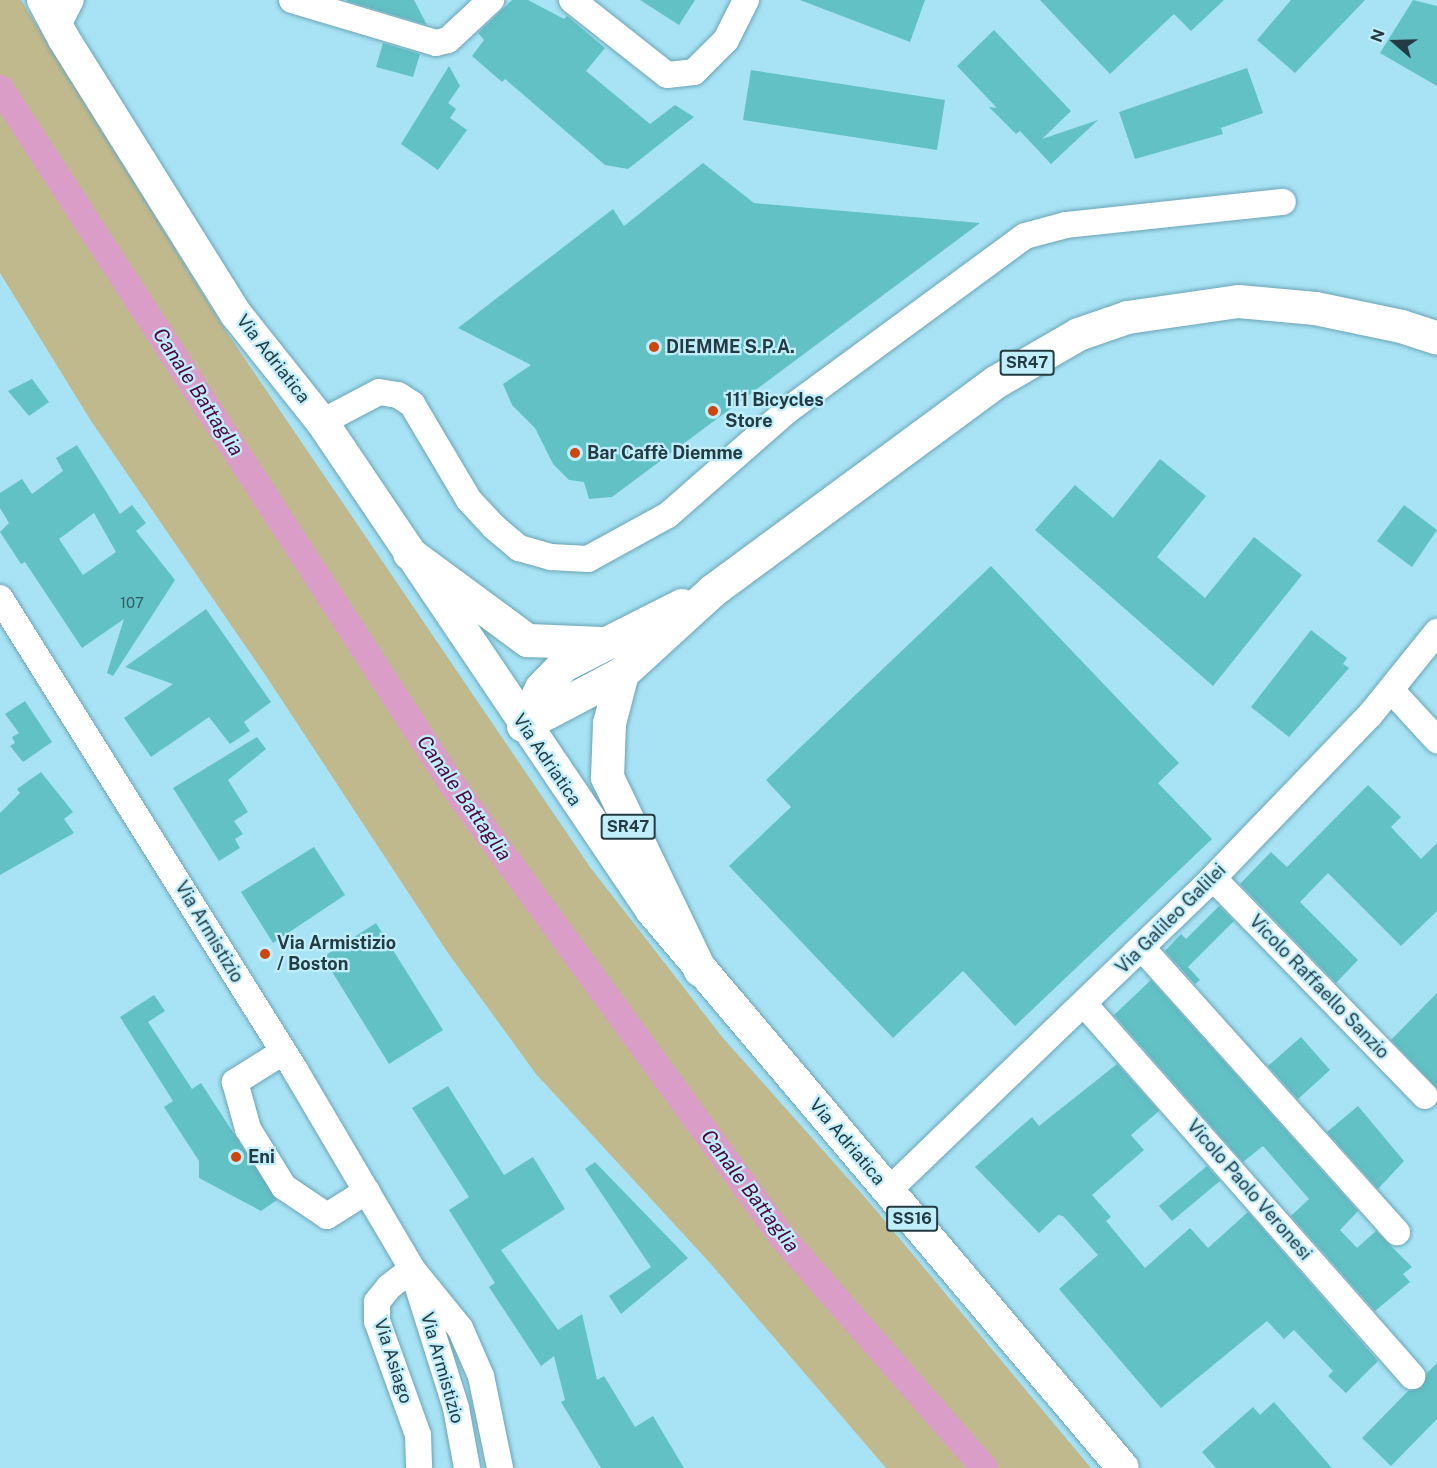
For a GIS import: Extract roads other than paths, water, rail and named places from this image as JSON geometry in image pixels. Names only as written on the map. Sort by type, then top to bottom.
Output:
[{"type":"highway","name":"SR47","points":[[523,725],[622,673],[713,590],[995,382],[1078,334],[1127,317],[1238,301],[1315,308],[1401,326],[1437,338]]},
{"type":"highway","name":"SR47","points":[[409,553],[527,640],[602,643]]},
{"type":"highway","name":"SR47","points":[[523,725],[541,688],[563,665],[602,643],[713,590]]},
{"type":"highway","name":"SR47","points":[[622,673],[609,723],[607,777],[700,970]]},
{"type":"main road","name":"Via Adriatica","points":[[57,9],[236,314],[322,422],[523,725],[652,911],[1123,1468]]},
{"type":"street","points":[[292,0],[436,43],[448,40],[490,0]]},
{"type":"street","points":[[572,0],[667,75],[694,72],[726,40],[746,0]]},
{"type":"street","points":[[322,422],[379,392],[398,395],[412,405],[469,500],[494,527],[519,548],[551,557],[588,559],[668,515],[788,410],[1025,236],[1066,225],[1283,202]]},
{"type":"street","name":"Via Armistizio","points":[[0,600],[82,723],[367,1191],[412,1269],[460,1328],[481,1376],[500,1468]]},
{"type":"street","name":"Via Galileo Galilei","points":[[888,1191],[1085,1005],[1213,878],[1392,691],[1437,632]]},
{"type":"street","points":[[1392,691],[1437,740]]},
{"type":"street","name":"Vicolo Raffaello Sanzio","points":[[1213,878],[1425,1096]]},
{"type":"street","points":[[1142,948],[1396,1232]]},
{"type":"street","name":"Vicolo Paolo Veronesi","points":[[1085,1005],[1412,1376]]},
{"type":"street","points":[[282,1052],[236,1082],[248,1129],[284,1187],[327,1216],[367,1191]]},
{"type":"street","name":"Via Armistizio","points":[[412,1269],[456,1408],[467,1468]]},
{"type":"street","name":"Via Asiago","points":[[412,1269],[388,1287],[377,1302],[377,1321],[418,1435],[419,1468]]},
{"type":"waterway","name":"Canale Battaglia","points":[[0,88],[453,786],[782,1237],[984,1468]]},
{"type":"place","name":"DIEMME S.P.A.","points":[[654,347]]},
{"type":"place","name":"111 Bicycles Store","points":[[713,411]]},
{"type":"place","name":"Bar Caffè Diemme","points":[[575,453]]},
{"type":"place","name":"Via Armistizio / Boston","points":[[265,954]]},
{"type":"place","name":"Eni","points":[[236,1157]]}]
